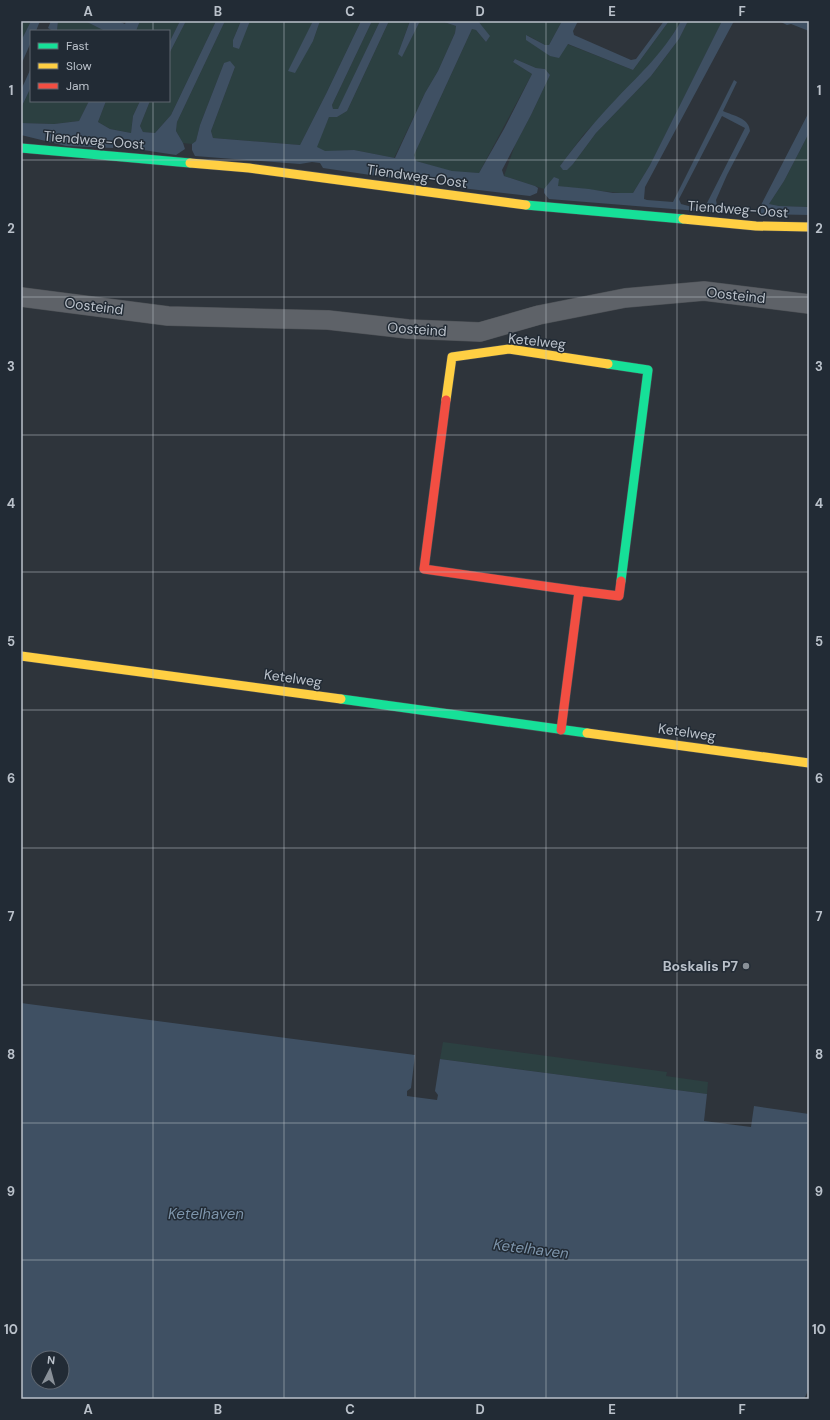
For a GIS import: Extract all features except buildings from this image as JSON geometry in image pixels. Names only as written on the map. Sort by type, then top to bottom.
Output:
[{"type":"street","name":"Tiendweg-Oost","points":[[21,148],[249,168],[543,207],[756,226],[809,227]]},
{"type":"street","name":"Oosteind","points":[[21,297],[168,316],[328,320],[408,330],[480,332],[539,315],[625,298],[704,291],[809,304]]},
{"type":"street","name":"Ketelweg","points":[[509,349],[648,370],[619,596],[579,591],[424,569],[452,357],[509,349]]},
{"type":"street","points":[[561,730],[579,591]]},
{"type":"street","name":"Ketelweg","points":[[21,656],[809,763]]},
{"type":"green space","points":[[21,21],[31,21],[21,41]]},
{"type":"green space","points":[[58,21],[85,21],[103,30],[57,30]]},
{"type":"green space","points":[[140,21],[180,21],[170,41],[170,30],[136,30]]},
{"type":"green space","points":[[186,21],[216,21],[171,115],[155,133],[143,132],[140,126],[150,102],[170,102],[170,52]]},
{"type":"green space","points":[[225,21],[241,21],[233,40],[238,49],[250,21],[313,21],[307,36],[313,41],[320,21],[361,21],[300,145],[213,138],[211,131],[235,67],[224,63],[200,125],[196,141],[192,144],[183,143],[176,131],[177,122]]},
{"type":"green space","points":[[372,21],[380,21],[338,110],[333,109],[332,105]]},
{"type":"green space","points":[[389,21],[410,21],[403,40],[402,57],[420,21],[441,21],[456,26],[455,33],[438,71],[425,93],[394,158],[354,150],[315,152],[316,146],[329,117],[337,117],[347,111]]},
{"type":"green space","points":[[478,21],[562,21],[549,45],[545,45],[527,35],[550,56],[567,44],[633,70],[669,21],[681,21],[669,41],[651,65],[584,134],[560,166],[573,164],[596,133],[651,76],[679,39],[688,21],[722,21],[650,165],[633,193],[629,194],[557,186],[555,177],[544,189],[504,176],[515,145],[550,75],[545,69],[536,68],[515,59],[513,62],[532,74],[479,173],[452,172],[416,161],[414,155],[472,29],[476,30],[486,42],[489,37]]},
{"type":"green space","points":[[30,89],[30,102],[88,102],[79,121],[54,124],[21,123],[21,108]]},
{"type":"green space","points":[[106,102],[140,102],[133,116],[131,133],[110,129],[98,122]]},
{"type":"green space","points":[[809,133],[809,207],[779,206],[769,204],[784,181]]},
{"type":"green space","points":[[443,1042],[667,1072],[666,1076],[708,1082],[707,1094],[440,1059]]},
{"type":"water","points":[[31,21],[40,21],[36,30],[30,30],[30,44],[21,65],[21,41]]},
{"type":"water","points":[[51,21],[58,21],[57,30],[51,30],[48,28]]},
{"type":"water","points":[[85,21],[118,21],[125,24],[126,21],[140,21],[136,30],[103,30]]},
{"type":"water","points":[[180,21],[186,21],[170,52],[170,41]]},
{"type":"water","points":[[216,21],[225,21],[177,122],[176,131],[185,149],[176,155],[130,148],[128,139],[119,139],[114,142],[113,148],[66,146],[21,135],[21,123],[54,124],[79,121],[88,102],[106,102],[98,122],[110,129],[131,133],[133,116],[140,102],[150,102],[140,126],[143,132],[155,133],[171,115]]},
{"type":"water","points":[[241,21],[250,21],[239,49],[233,47],[233,40]]},
{"type":"water","points":[[313,21],[320,21],[313,41],[295,73],[288,71]]},
{"type":"water","points":[[361,21],[372,21],[332,105],[333,109],[338,109],[380,21],[389,21],[347,111],[337,117],[329,117],[317,147],[325,151],[354,150],[395,158],[455,33],[456,26],[441,21],[478,21],[490,36],[486,42],[476,30],[472,29],[414,155],[416,161],[452,171],[479,173],[504,129],[532,74],[513,62],[515,59],[536,68],[545,69],[550,75],[502,170],[504,176],[535,186],[538,188],[537,193],[530,196],[453,187],[446,179],[437,177],[432,177],[418,182],[323,168],[320,163],[312,162],[300,164],[195,156],[192,150],[192,144],[196,141],[200,125],[224,63],[230,61],[235,67],[211,131],[213,138],[300,145]]},
{"type":"water","points":[[410,21],[420,21],[402,57],[398,54]]},
{"type":"water","points":[[562,21],[578,21],[573,31],[574,35],[631,60],[636,59],[664,21],[669,21],[633,70],[568,44],[559,58],[550,56],[526,40],[526,35],[545,45],[549,45]]},
{"type":"water","points":[[681,21],[688,21],[679,39],[651,76],[596,133],[573,164],[567,170],[563,170],[560,166],[587,131],[659,53]]},
{"type":"water","points":[[722,21],[734,21],[645,187],[644,199],[673,202],[734,80],[737,82],[723,111],[744,120],[750,131],[716,200],[717,206],[745,211],[747,215],[549,199],[544,193],[544,189],[554,177],[559,179],[558,186],[613,193],[633,193],[650,165]],"holes":[[[722,116],[745,128],[706,205],[700,209],[681,204],[679,199]]]},
{"type":"water","points":[[779,21],[809,21],[809,31],[791,24],[787,25]]},
{"type":"water","points":[[30,70],[30,89],[21,108],[21,90]]},
{"type":"water","points":[[809,112],[809,133],[784,181],[769,204],[779,206],[809,207],[809,215],[761,214],[760,207]]},
{"type":"water","name":"Ketelhaven","points":[[21,1003],[415,1055],[411,1088],[407,1091],[407,1096],[437,1100],[438,1095],[435,1091],[440,1059],[707,1094],[704,1121],[751,1127],[754,1106],[809,1114],[809,1389],[804,1399],[21,1399]]},
{"type":"traffic: fast","points":[[21,148],[190,163]]},
{"type":"traffic: fast","points":[[526,205],[683,219]]},
{"type":"traffic: fast","points":[[608,364],[648,370],[621,581]]},
{"type":"traffic: fast","points":[[341,699],[587,733]]},
{"type":"traffic: slow","points":[[190,163],[249,168],[526,205]]},
{"type":"traffic: slow","points":[[683,219],[756,226],[809,227]]},
{"type":"traffic: slow","points":[[446,400],[452,357],[509,349],[608,364]]},
{"type":"traffic: slow","points":[[21,656],[341,699]]},
{"type":"traffic: slow","points":[[587,733],[809,763]]},
{"type":"traffic: jam","points":[[446,400],[424,569],[579,591]]},
{"type":"traffic: jam","points":[[561,730],[579,591],[619,596],[621,581]]},
{"type":"place","name":"Boskalis P7","points":[[746,966]]}]
